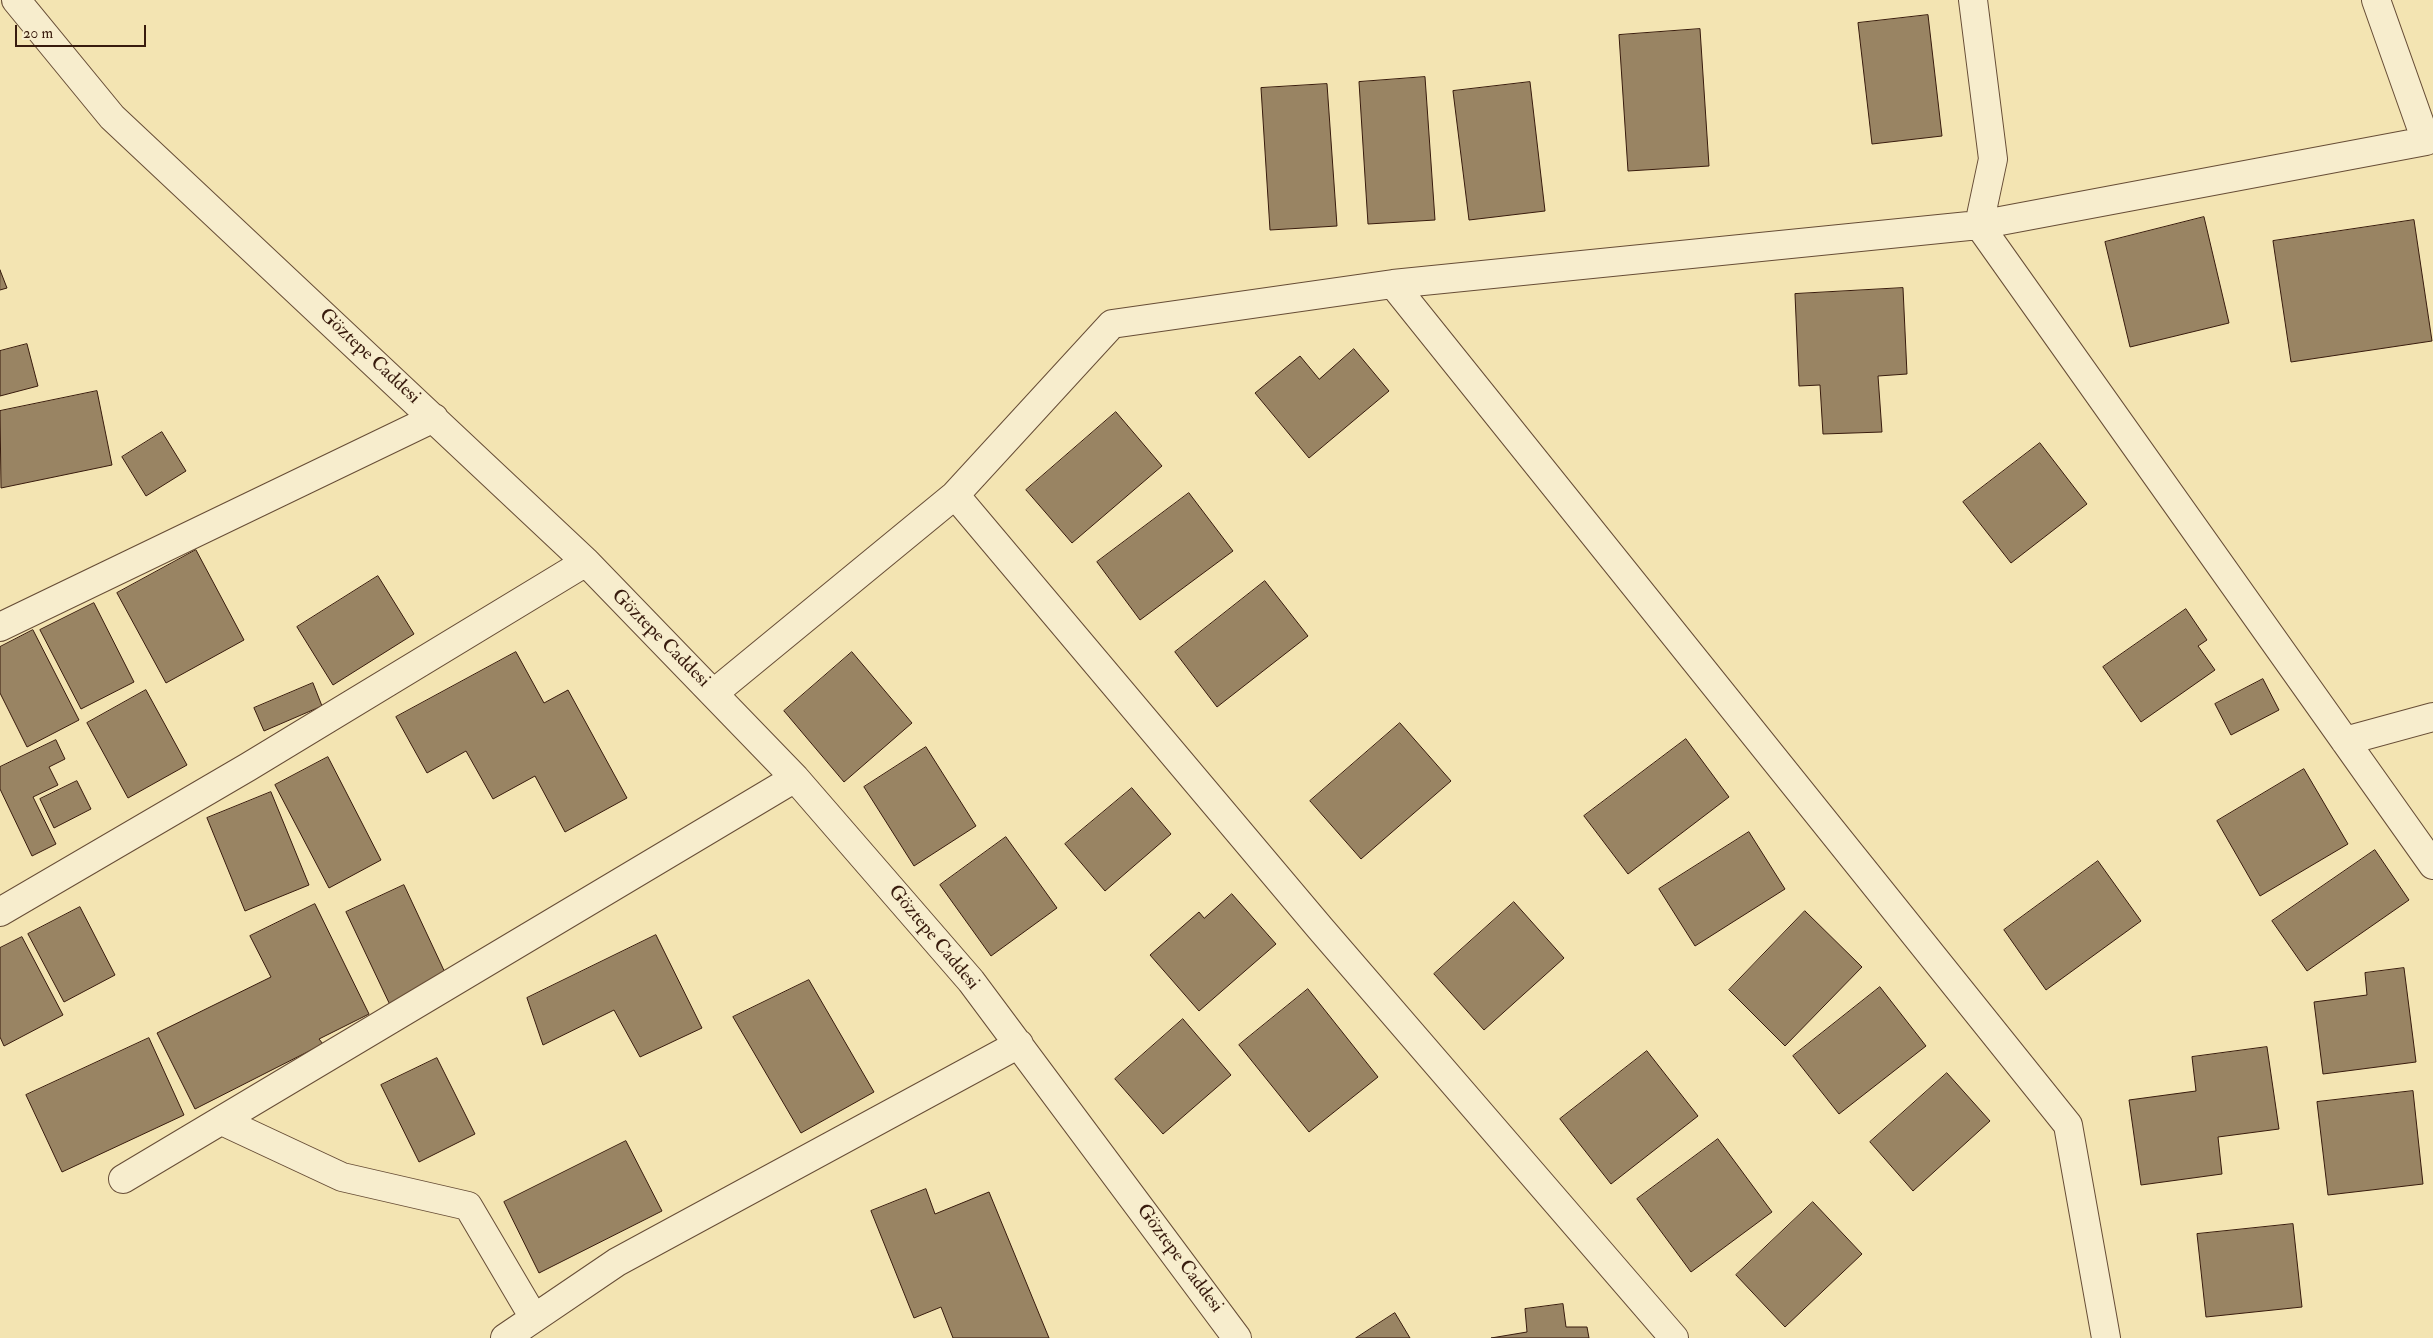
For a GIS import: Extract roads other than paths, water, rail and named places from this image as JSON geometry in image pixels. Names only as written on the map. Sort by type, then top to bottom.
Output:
[{"type":"street","name":"Göztepe Caddesi","points":[[16,0],[112,117],[586,562],[795,778],[934,937],[1019,1044],[1236,1338]]},
{"type":"street","points":[[1973,0],[1994,159],[1980,225],[2433,864]]},
{"type":"street","points":[[714,693],[955,495],[1112,324],[1393,284],[1980,225],[2429,141],[2376,0]]},
{"type":"street","points":[[0,9],[112,117]]},
{"type":"street","points":[[1393,284],[2068,1124],[2106,1338]]},
{"type":"street","points":[[0,627],[434,418]]},
{"type":"street","points":[[955,495],[1320,928],[1674,1338]]},
{"type":"street","points":[[0,912],[248,767],[586,562]]},
{"type":"street","points":[[2345,741],[2433,717]]},
{"type":"street","points":[[123,1179],[795,778]]},
{"type":"street","points":[[505,1338],[617,1262],[1019,1044]]},
{"type":"street","points":[[222,1121],[342,1177],[468,1206],[534,1318]]}]
